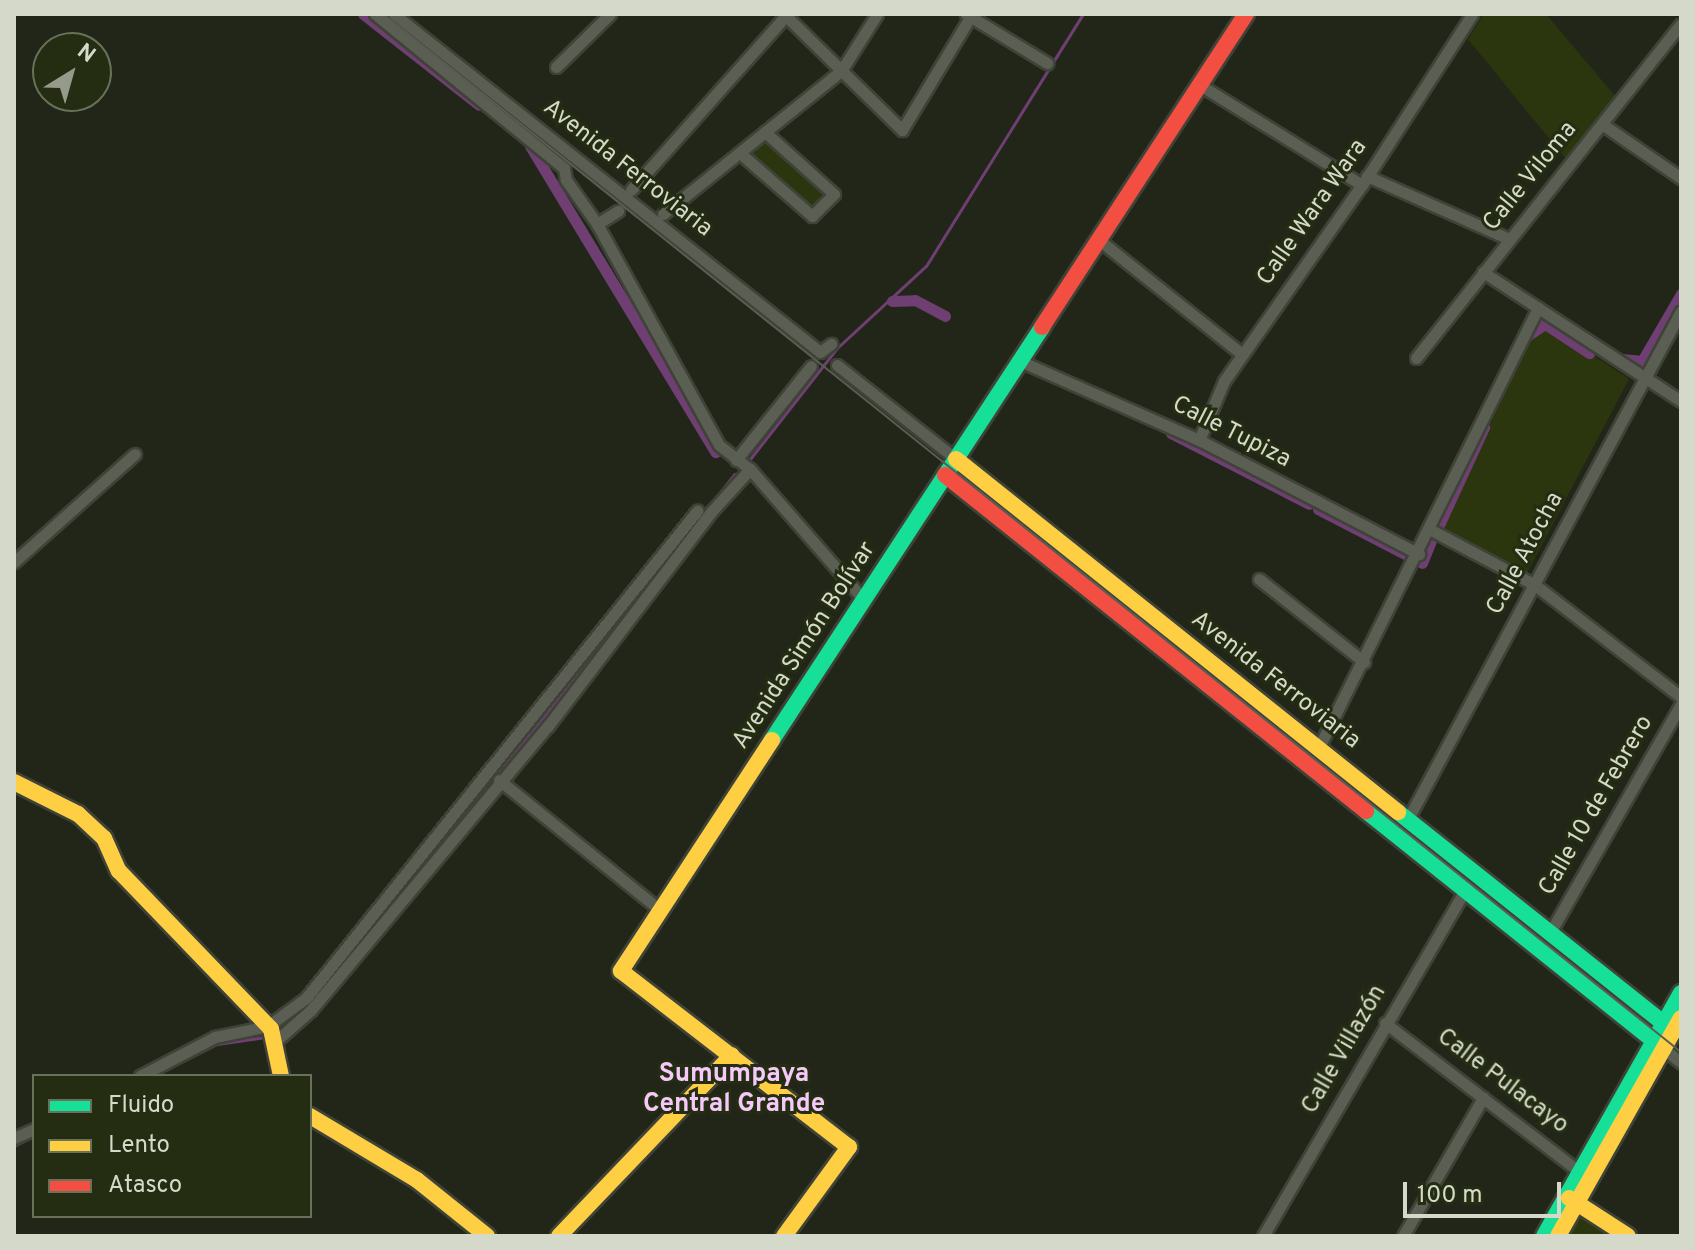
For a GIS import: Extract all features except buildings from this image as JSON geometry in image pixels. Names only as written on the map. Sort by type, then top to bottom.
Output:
[{"type":"street","name":"Avenida Ferroviaria","points":[[375,14],[548,150],[597,224],[618,211]]},
{"type":"street","name":"Avenida Ferroviaria","points":[[394,14],[820,352],[831,344]]},
{"type":"street","points":[[556,67],[610,14]]},
{"type":"street","points":[[663,214],[841,71],[877,14]]},
{"type":"street","name":"Avenida Simón Bolívar","points":[[784,1236],[849,1147],[621,971],[1246,14]]},
{"type":"street","name":"Calle Wara Wara","points":[[1199,440],[1224,381],[1365,181],[1472,14]]},
{"type":"street","points":[[631,190],[786,15],[902,130],[969,15],[1047,63]]},
{"type":"street","name":"Calle Viloma","points":[[1416,358],[1681,24]]},
{"type":"street","points":[[1200,85],[1365,181],[1509,239]]},
{"type":"street","points":[[1602,124],[1681,178]]},
{"type":"street","points":[[740,153],[812,216],[834,194],[765,132]]},
{"type":"street","points":[[597,224],[719,445],[750,469],[864,600]]},
{"type":"street","points":[[1099,240],[1242,354]]},
{"type":"street","points":[[1483,272],[1681,401]]},
{"type":"street","points":[[1319,747],[1419,554],[1538,308]]},
{"type":"street","name":"Calle Atocha","points":[[1409,817],[1681,311]]},
{"type":"street","name":"Calle Tupiza","points":[[1020,361],[1199,440],[1419,554]]},
{"type":"street","name":"Avenida Ferroviaria","points":[[837,365],[1675,1028]]},
{"type":"street","points":[[736,460],[811,366]]},
{"type":"street","points":[[14,562],[135,454]]},
{"type":"street","points":[[144,1074],[215,1037],[273,1033],[311,1010],[499,780],[548,726],[684,545],[750,469]]},
{"type":"street","name":"Avenida Ferroviaria","points":[[945,475],[1466,888],[1681,1063]]},
{"type":"street","points":[[273,1033],[306,998],[697,511]]},
{"type":"street","points":[[1429,529],[1535,585],[1681,697]]},
{"type":"street","points":[[1259,579],[1364,662]]},
{"type":"street","name":"Calle 10 de Febrero","points":[[1551,931],[1681,704]]},
{"type":"street","points":[[499,780],[660,910]]},
{"type":"street","points":[[14,783],[78,814],[104,838],[119,871],[273,1033],[281,1074]]},
{"type":"street","name":"Calle Villazón","points":[[1263,1236],[1466,888]]},
{"type":"street","points":[[1558,1236],[1572,1200],[1659,1044],[1675,1028],[1681,993]]},
{"type":"street","name":"Calle Pulacayo","points":[[1385,1023],[1585,1176]]},
{"type":"street","points":[[559,1236],[732,1055]]},
{"type":"street","points":[[1403,1236],[1483,1098]]},
{"type":"street","points":[[312,1117],[417,1180],[487,1236]]},
{"type":"street","points":[[1544,1236],[1572,1200]]},
{"type":"street","points":[[1572,1200],[1628,1236]]},
{"type":"green space","points":[[1484,14],[1546,14],[1615,96],[1565,158],[1468,39]]},
{"type":"green space","points":[[762,138],[823,189],[818,205],[808,206],[750,154]]},
{"type":"green space","points":[[1545,324],[1629,379],[1527,573],[1442,530],[1535,327]]},
{"type":"green space","points":[[1578,1214],[1612,1236],[1561,1236]]},
{"type":"waterway","points":[[363,14],[479,105]]},
{"type":"waterway","points":[[750,459],[837,348],[926,266],[1083,14]]},
{"type":"waterway","points":[[530,146],[715,452]]},
{"type":"waterway","points":[[1622,359],[1642,361],[1681,294]]},
{"type":"waterway","points":[[892,301],[915,300],[945,316]]},
{"type":"waterway","points":[[1527,336],[1545,324],[1589,353]]},
{"type":"waterway","points":[[1439,525],[1484,427]]},
{"type":"waterway","points":[[1171,433],[1309,504]]},
{"type":"waterway","points":[[471,801],[532,732],[734,474]]},
{"type":"waterway","points":[[1318,509],[1409,556]]},
{"type":"waterway","points":[[1422,563],[1431,541]]},
{"type":"waterway","points":[[311,1001],[421,863]]},
{"type":"waterway","points":[[157,1074],[217,1044],[265,1037]]},
{"type":"waterway","points":[[14,1146],[32,1137]]},
{"type":"tram line","points":[[383,14],[1681,1052]]},
{"type":"traffic: fast","points":[[772,740],[1042,327]]},
{"type":"traffic: fast","points":[[1366,811],[1664,1049]]},
{"type":"traffic: fast","points":[[1398,812],[1673,1031]]},
{"type":"traffic: fast","points":[[1544,1236],[1681,993]]},
{"type":"traffic: slow","points":[[956,459],[1398,812]]},
{"type":"traffic: slow","points":[[772,740],[621,971],[849,1147],[784,1236]]},
{"type":"traffic: slow","points":[[14,782],[78,814],[104,838],[119,871],[271,1029],[281,1074]]},
{"type":"traffic: slow","points":[[1558,1236],[1681,1018]]},
{"type":"traffic: slow","points":[[559,1236],[732,1055]]},
{"type":"traffic: slow","points":[[312,1117],[417,1180],[487,1236]]},
{"type":"traffic: slow","points":[[1569,1198],[1628,1236]]},
{"type":"traffic: jam","points":[[1042,327],[1246,14]]},
{"type":"traffic: jam","points":[[945,475],[1366,811]]},
{"type":"district","name":"Sumumpaya Central Grande","points":[[734,1090]]}]
